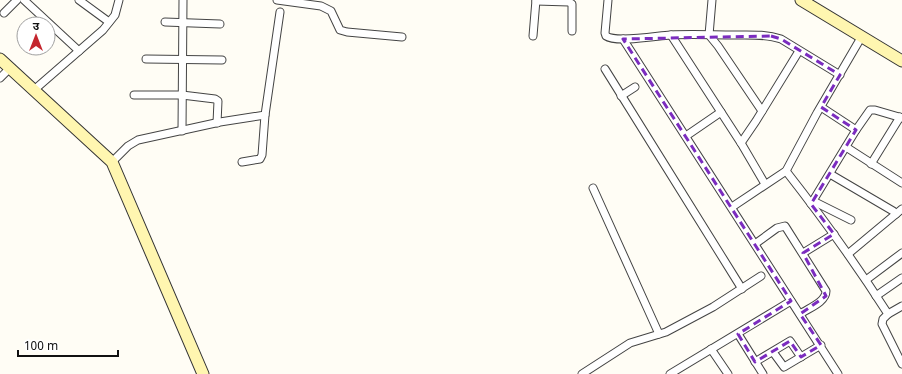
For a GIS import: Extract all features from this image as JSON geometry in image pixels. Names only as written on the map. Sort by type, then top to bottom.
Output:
[{"type":"street","points":[[4,14],[17,0]]},
{"type":"street","points":[[24,0],[79,51]]},
{"type":"street","points":[[78,0],[109,22]]},
{"type":"street","points":[[34,90],[103,30],[115,15],[119,0]]},
{"type":"street","points":[[182,131],[183,0]]},
{"type":"street","points":[[278,0],[321,6],[331,11],[340,30],[347,32],[402,37]]},
{"type":"street","points":[[533,36],[536,0],[569,2],[572,4],[572,31]]},
{"type":"street","points":[[608,0],[606,36],[609,38],[709,34],[771,36],[781,39],[840,75]]},
{"type":"street","points":[[712,0],[709,34],[762,111]]},
{"type":"street","points":[[801,0],[902,61]]},
{"type":"street","points":[[242,162],[260,159],[262,155],[265,115],[280,12]]},
{"type":"street","points":[[165,22],[220,24]]},
{"type":"street","points":[[672,35],[741,143],[765,184]]},
{"type":"street","points":[[732,207],[786,171],[862,36]]},
{"type":"street","points":[[624,38],[838,374]]},
{"type":"street","points":[[741,143],[799,51]]},
{"type":"street","points":[[0,59],[112,162],[203,374]]},
{"type":"street","points":[[146,59],[222,60]]},
{"type":"street","points":[[0,78],[10,68]]},
{"type":"street","points":[[605,69],[742,289]]},
{"type":"street","points":[[622,96],[636,87]]},
{"type":"street","points":[[134,95],[182,95],[215,99],[218,102],[217,123]]},
{"type":"street","points":[[821,107],[856,130]]},
{"type":"street","points":[[812,202],[870,110],[875,110],[901,118],[872,164]]},
{"type":"street","points":[[686,136],[721,112]]},
{"type":"street","points":[[112,162],[128,146],[138,140],[217,123],[265,115]]},
{"type":"street","points":[[846,147],[902,183]]},
{"type":"street","points":[[786,171],[812,202],[888,314]]},
{"type":"street","points":[[830,174],[893,211],[899,212]]},
{"type":"street","points":[[594,188],[659,334]]},
{"type":"street","points":[[812,202],[851,220]]},
{"type":"street","points":[[848,254],[899,212]]},
{"type":"street","points":[[755,244],[777,228],[785,226],[803,253],[826,291],[826,296],[800,314]]},
{"type":"street","points":[[803,253],[834,234]]},
{"type":"street","points":[[866,280],[902,253]]},
{"type":"street","points":[[582,374],[630,343],[666,332],[713,307],[761,276]]},
{"type":"street","points":[[876,296],[902,278]]},
{"type":"street","points":[[670,374],[791,301]]},
{"type":"street","points":[[902,306],[888,314],[883,319],[882,324],[902,364]]},
{"type":"street","points":[[738,334],[763,374]]},
{"type":"street","points":[[755,362],[774,352],[790,341],[801,357]]},
{"type":"street","points":[[774,352],[784,367],[821,346]]},
{"type":"street","points":[[711,349],[728,374]]},
{"type":"highlighted area","points":[[771,36],[781,39],[840,75],[821,107],[856,130],[811,204],[834,234],[803,253],[826,296],[800,314],[821,345],[801,357],[790,341],[755,362],[738,334],[791,301],[623,39]]}]
